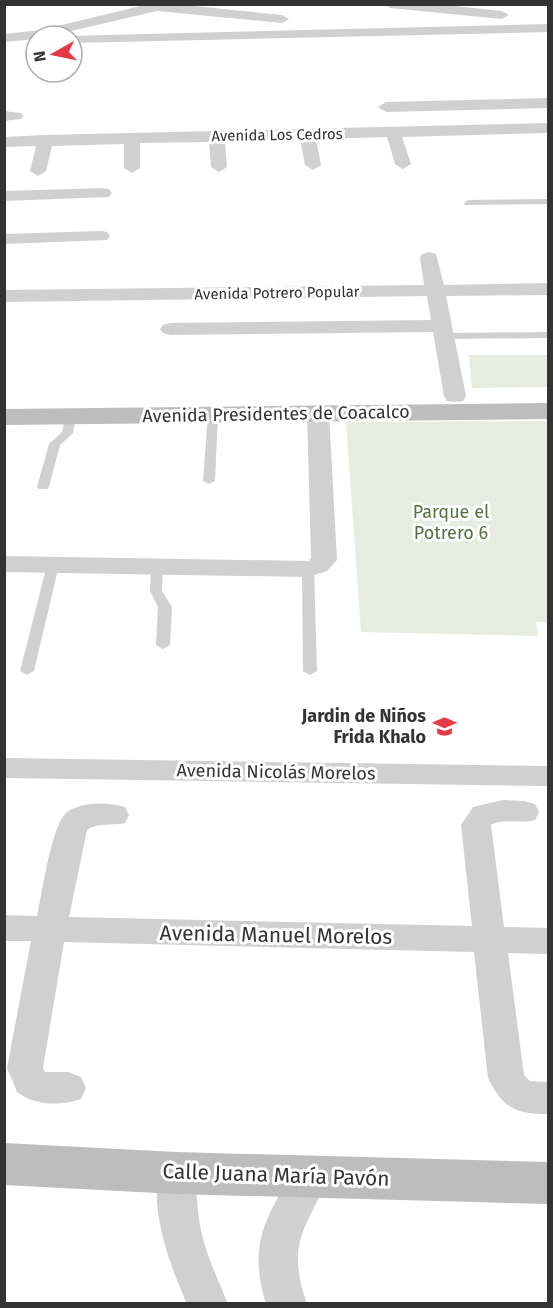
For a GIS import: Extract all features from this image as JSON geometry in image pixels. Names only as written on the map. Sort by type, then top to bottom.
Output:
[{"type":"street","points":[[390,4],[515,17]]},
{"type":"street","points":[[84,25],[163,6],[324,24],[413,23]]},
{"type":"street","points":[[84,39],[549,28]]},
{"type":"street","points":[[4,38],[24,37]]},
{"type":"street","points":[[386,107],[549,103]]},
{"type":"street","points":[[313,165],[315,114]]},
{"type":"street","points":[[219,167],[230,116]]},
{"type":"street","points":[[132,168],[147,117]]},
{"type":"street","points":[[38,171],[61,120]]},
{"type":"street","name":"Avenida Los Cedros","points":[[4,142],[549,128]]},
{"type":"street","points":[[393,132],[403,164]]},
{"type":"street","points":[[4,195],[103,188],[100,243],[4,239]]},
{"type":"street","points":[[429,258],[455,396]]},
{"type":"street","name":"Avenida Potrero Popular","points":[[4,296],[549,289]]},
{"type":"street","points":[[170,329],[280,328],[444,331]]},
{"type":"street","points":[[158,346],[267,343],[275,339],[280,328]]},
{"type":"street","name":"Avenida Presidentes de Coacalco","points":[[4,400],[549,395]]},
{"type":"street","name":"Avenida Presidentes de Coacalco","points":[[4,417],[549,411]]},
{"type":"street","points":[[4,564],[313,568],[324,560],[318,413]]},
{"type":"street","name":"Avenida Nicolás Morelos","points":[[4,768],[549,776]]},
{"type":"street","points":[[524,812],[487,813],[478,820],[489,940],[506,1078],[515,1092],[523,1097],[549,1098]]},
{"type":"street","points":[[68,1088],[36,1087],[26,1075],[50,930],[74,823],[85,816],[114,815]]},
{"type":"street","name":"Avenida Manuel Morelos","points":[[4,928],[549,941]]},
{"type":"street","name":"Calle Juana María Pavón","points":[[4,1164],[176,1173],[549,1183]]},
{"type":"street","points":[[176,1173],[176,1199],[186,1254],[208,1304]]},
{"type":"street","points":[[287,1304],[278,1282],[275,1252],[282,1229],[310,1177]]},
{"type":"lane","points":[[468,203],[549,202]]},
{"type":"lane","points":[[444,331],[549,335]]},
{"type":"lane","points":[[209,481],[213,414]]},
{"type":"lane","points":[[43,488],[55,444],[67,433],[71,416]]},
{"type":"lane","points":[[27,671],[53,565]]},
{"type":"lane","points":[[157,566],[156,591],[165,607],[163,645]]},
{"type":"lane","points":[[310,671],[313,568]]},
{"type":"green space","points":[[469,355],[548,355],[548,387],[472,388]]},
{"type":"green space","name":"Parque el Potrero 6","points":[[548,421],[548,622],[536,622],[538,636],[361,632],[346,422]]},
{"type":"place","name":"Jardin de Niños Frida Khalo","points":[[444,726]]}]
